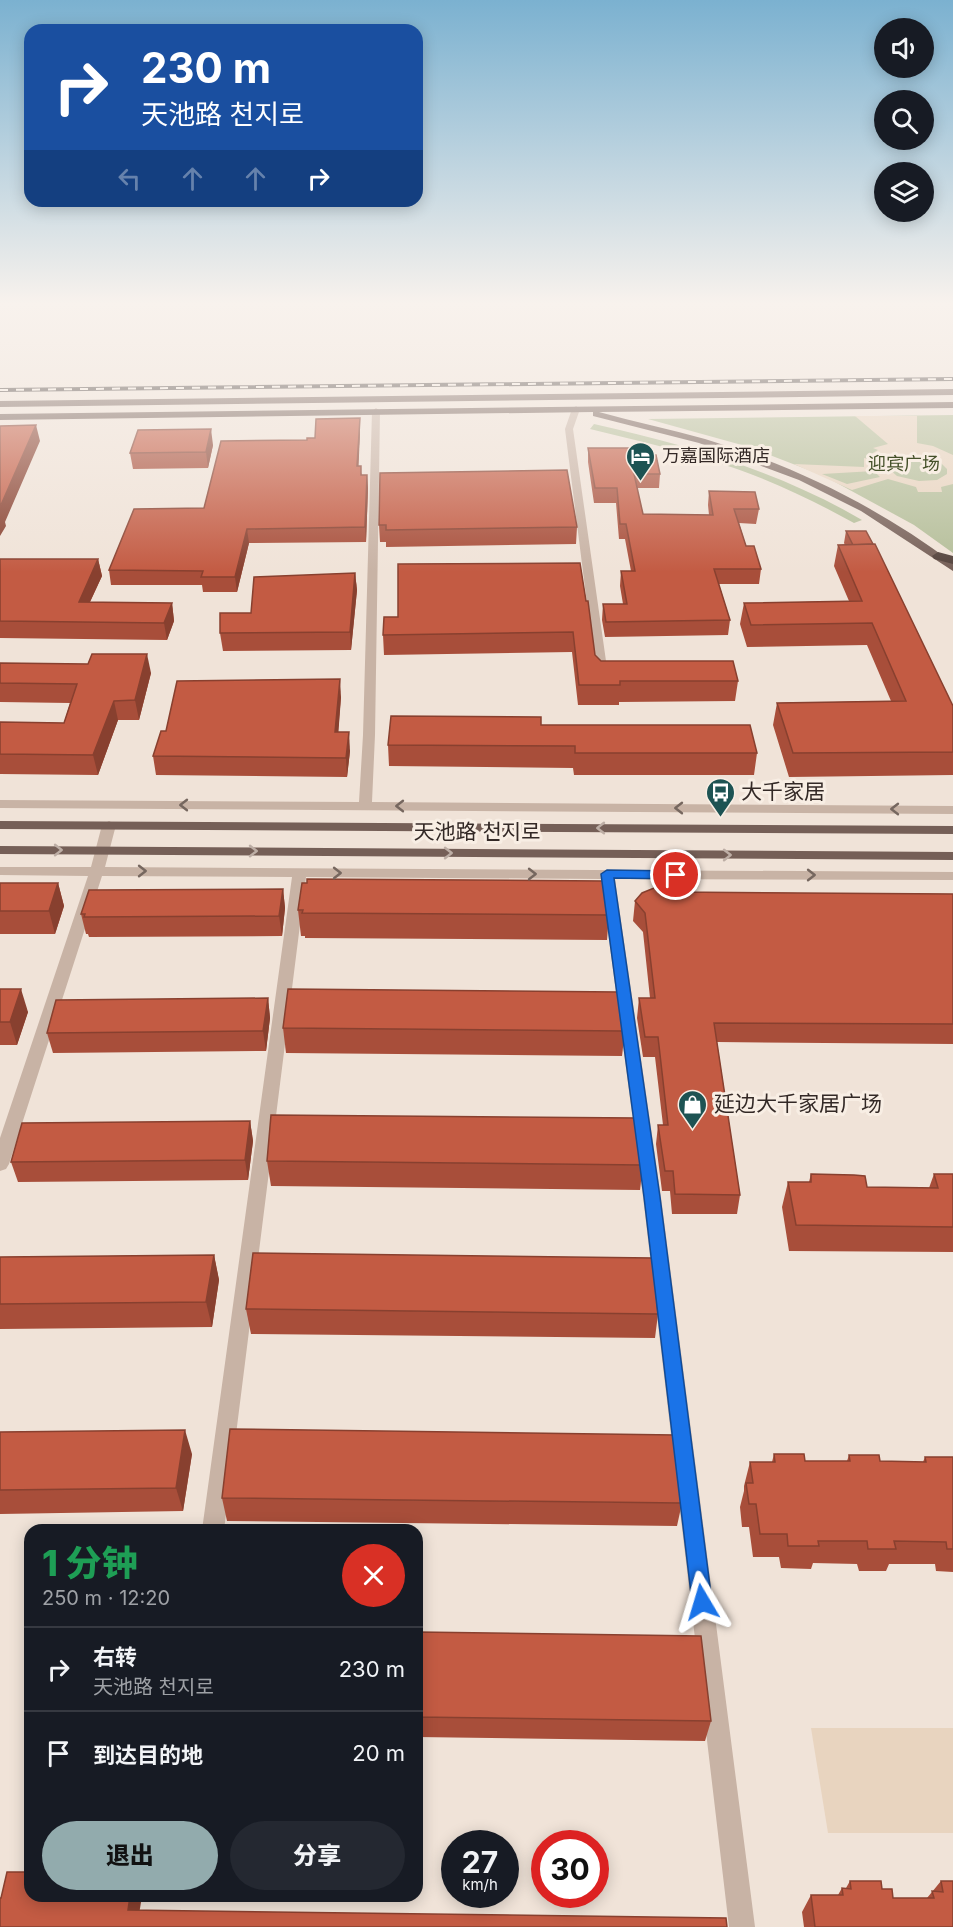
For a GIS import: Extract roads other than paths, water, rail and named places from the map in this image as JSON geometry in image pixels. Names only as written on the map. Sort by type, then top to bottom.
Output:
[{"type":"highway","points":[[938,556],[953,560]]},
{"type":"main road","points":[[0,404],[532,396],[953,393]]},
{"type":"main road","points":[[532,396],[701,441],[800,476],[871,511],[953,568]]},
{"type":"main road","points":[[0,417],[953,405]]},
{"type":"main road","name":"天池路 천지로","points":[[0,825],[953,830]]},
{"type":"main road","name":"天池路 천지로","points":[[0,850],[953,856]]},
{"type":"street","points":[[576,409],[569,429],[602,675]]},
{"type":"street","points":[[365,806],[369,741],[376,411]]},
{"type":"street","name":"天池路 천지로","points":[[0,804],[953,810]]},
{"type":"street","points":[[0,1164],[97,871],[109,825]]},
{"type":"street","name":"天池路 천지로","points":[[0,871],[953,876]]},
{"type":"street","points":[[214,1524],[300,872]]},
{"type":"street","points":[[607,874],[652,1197],[742,1927]]},
{"type":"place","name":"万嘉国际酒店","points":[[641,482]]},
{"type":"place","name":"大千家居","points":[[720,818]]},
{"type":"place","name":"延边大千家居广场","points":[[693,1130]]},
{"type":"park label","name":"迎宾广场","points":[[904,464]]}]
